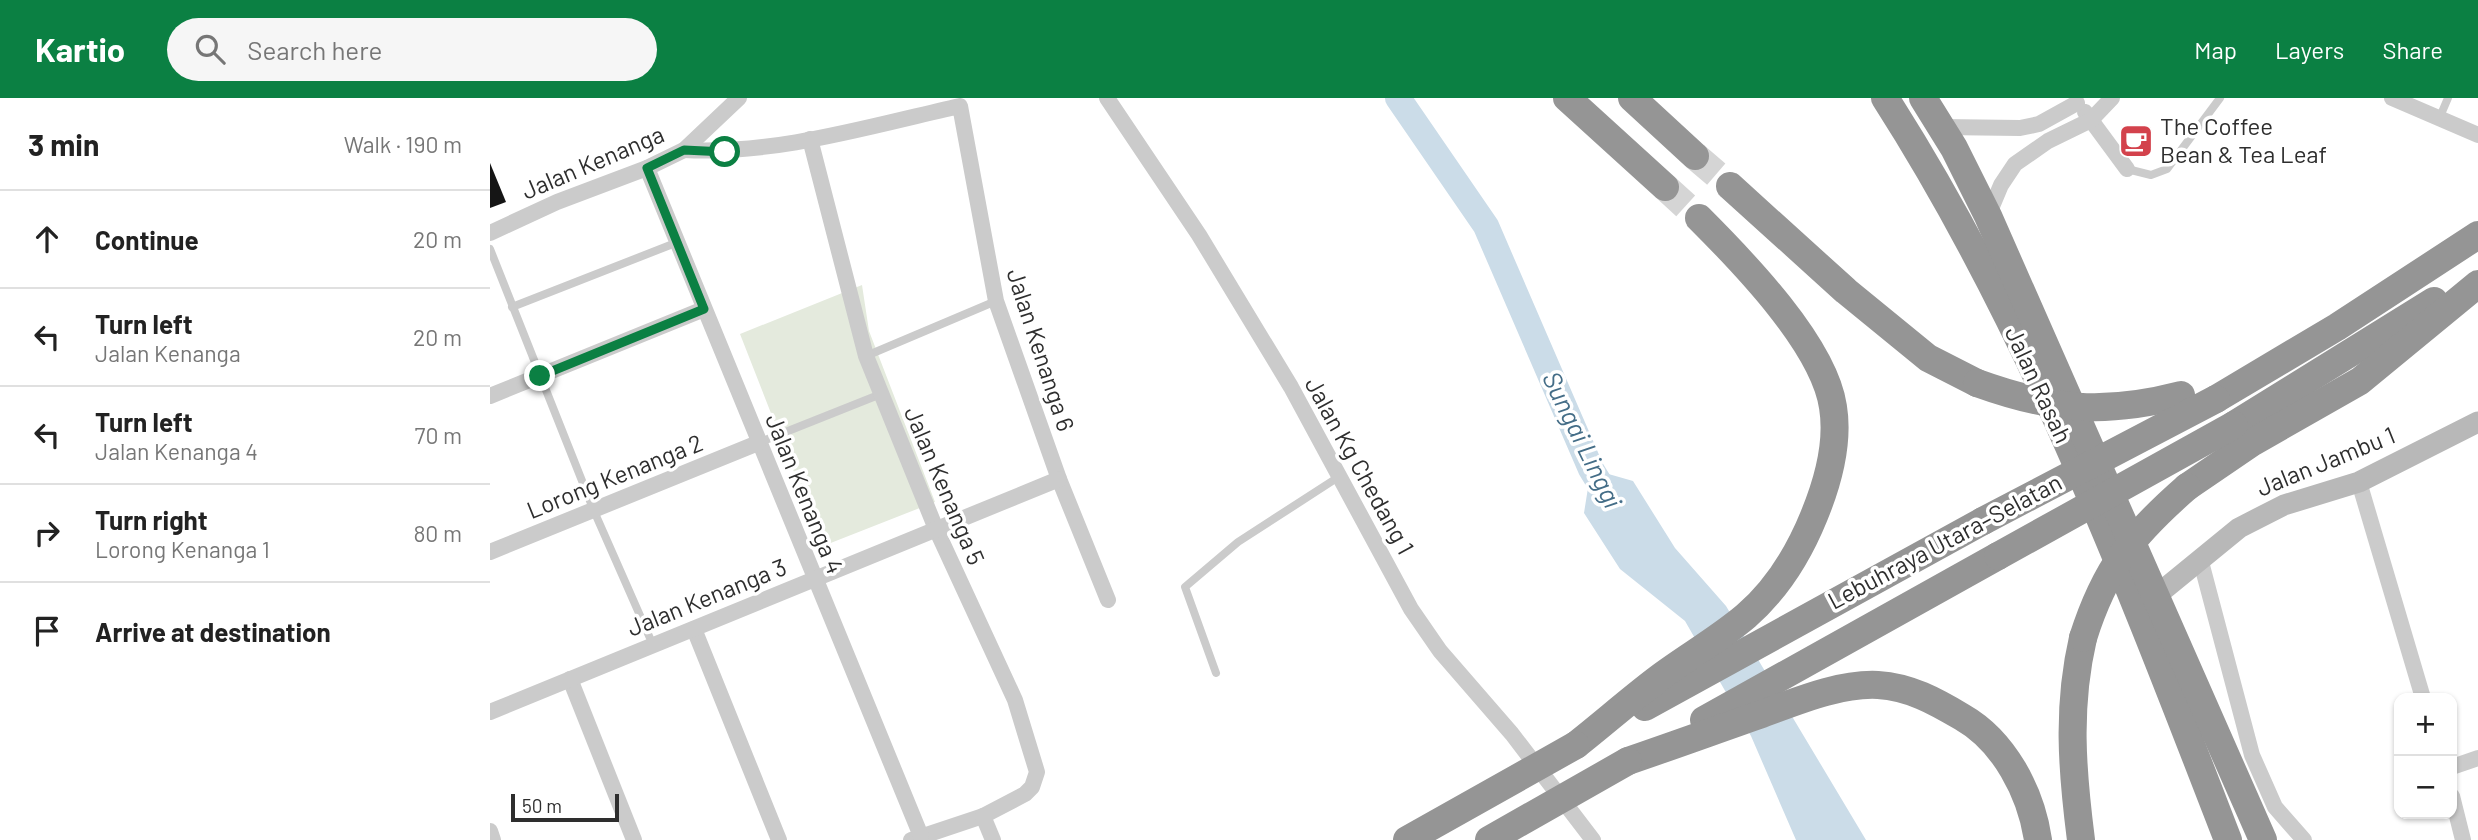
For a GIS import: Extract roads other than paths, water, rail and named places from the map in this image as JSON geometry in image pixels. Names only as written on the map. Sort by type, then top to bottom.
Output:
[{"type":"highway","points":[[1567,98],[1665,187]]},
{"type":"highway","points":[[1632,98],[1695,156]]},
{"type":"highway","name":"Jalan Rasah","points":[[1885,98],[1933,178],[2031,365],[2147,629],[2228,840]]},
{"type":"highway","name":"Jalan Rasah","points":[[1923,98],[1942,127],[1987,216],[2157,595],[2263,840]]},
{"type":"highway","points":[[1730,186],[1846,291],[1928,358],[1978,383],[2027,401],[2095,408],[2127,407],[2181,395],[2246,370],[2337,327]]},
{"type":"highway","points":[[1577,745],[1657,679],[1746,616],[1780,578],[1808,531],[1829,470],[1835,437],[1833,405],[1821,370],[1751,271],[1699,218]]},
{"type":"highway","name":"Lebuhraya Utara–Selatan","points":[[1407,840],[1759,642],[2216,399],[2337,327],[2478,235]]},
{"type":"highway","name":"Lebuhraya Utara–Selatan","points":[[1489,840],[2234,425],[2478,274]]},
{"type":"highway","points":[[2081,840],[2070,747],[2072,692],[2082,638],[2093,606],[2112,569],[2136,533],[2187,487],[2253,442],[2360,381],[2478,284]]},
{"type":"highway","points":[[1628,761],[1801,700],[1877,685],[1921,693],[1978,726],[1995,741],[2008,761],[2030,808],[2038,840]]},
{"type":"street","name":"Jalan Kenanga","points":[[490,233],[557,202],[647,168],[684,150],[739,98]]},
{"type":"street","name":"Jalan Kg Chedang 1","points":[[1107,98],[1199,235],[1291,387],[1411,609],[1440,651],[1513,734],[1593,840]]},
{"type":"street","points":[[1987,216],[2001,185],[2015,164],[2048,141],[2091,120],[2112,98]]},
{"type":"street","points":[[2392,98],[2478,135]]},
{"type":"street","points":[[1942,127],[2020,128],[2039,124],[2074,101],[2127,169]]},
{"type":"street","name":"Jalan Kenanga 6","points":[[810,139],[960,106],[996,301],[1059,479],[1108,600]]},
{"type":"street","points":[[684,150],[725,152],[810,139]]},
{"type":"street","name":"Jalan Kenanga 5","points":[[810,139],[866,356],[936,529],[1015,700],[1037,772],[1032,787],[1025,794],[983,816],[916,838]]},
{"type":"street","name":"Jalan Kenanga 4","points":[[647,168],[916,838]]},
{"type":"street","points":[[490,396],[704,309]]},
{"type":"street","name":"Jalan Jambu 1","points":[[2157,595],[2239,528],[2284,505],[2359,482],[2478,422]]},
{"type":"street","name":"Lorong Kenanga 2","points":[[490,552],[758,443]]},
{"type":"street","name":"Jalan Kenanga 3","points":[[490,712],[1059,479]]},
{"type":"street","points":[[2359,482],[2422,693]]},
{"type":"street","points":[[2200,558],[2252,755],[2275,807],[2304,840]]},
{"type":"street","points":[[694,629],[779,840]]},
{"type":"street","points":[[570,679],[634,840]]},
{"type":"street","points":[[2457,765],[2478,758]]},
{"type":"street","points":[[983,816],[993,840]]},
{"type":"street","points":[[2457,816],[2463,840]]},
{"type":"street","points":[[490,831],[494,840]]},
{"type":"lane","points":[[2127,169],[2151,175],[2167,169],[2220,98]]},
{"type":"lane","points":[[2439,119],[2448,98]]},
{"type":"lane","points":[[512,307],[678,242]]},
{"type":"lane","points":[[490,249],[594,511],[653,645]]},
{"type":"lane","points":[[866,356],[996,301]]},
{"type":"lane","points":[[758,443],[881,394]]},
{"type":"lane","points":[[1216,673],[1185,587],[1238,542],[1340,476]]},
{"type":"water","points":[[1591,469],[1633,481],[1675,548],[1726,606],[1866,840],[1796,840],[1751,736],[1685,621],[1620,569],[1584,513]]},
{"type":"waterway","name":"Sungai Linggi","points":[[1398,98],[1486,226],[1591,469],[1610,500]]},
{"type":"tunnel","points":[[1695,156],[1730,186]]},
{"type":"tunnel","points":[[1665,187],[1699,218]]},
{"type":"place","name":"The Coffee Bean & Tea Leaf","points":[[2136,141]]}]
